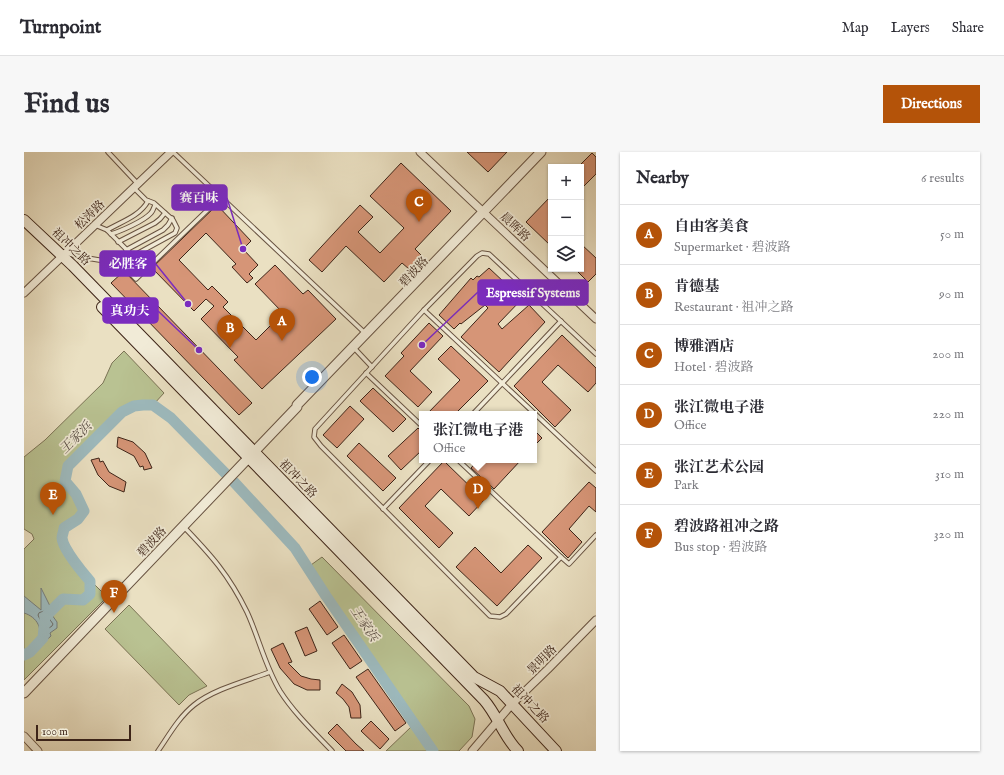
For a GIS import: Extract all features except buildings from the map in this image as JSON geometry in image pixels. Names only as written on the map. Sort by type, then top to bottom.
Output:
[{"type":"main road","name":"祖冲之路","points":[[24,220],[62,257],[484,700],[498,719],[506,737],[518,751]]},
{"type":"main road","name":"祖冲之路","points":[[24,229],[62,257]]},
{"type":"main road","name":"祖冲之路","points":[[251,456],[474,677],[500,691],[556,751]]},
{"type":"street","name":"松涛路","points":[[24,293],[172,152]]},
{"type":"street","name":"晨晖路","points":[[420,152],[596,319]]},
{"type":"street","name":"碧波路","points":[[24,692],[484,213],[540,152]]},
{"type":"street","name":"碧波路","points":[[484,213],[547,152]]},
{"type":"street","name":"碧波路","points":[[297,407],[300,407],[356,350],[367,335]]},
{"type":"street","name":"景明路","points":[[472,751],[512,704],[596,620]]},
{"type":"street","points":[[24,736],[38,751]]},
{"type":"lane","points":[[96,225],[107,230],[133,256],[174,234],[178,228],[172,218],[148,201],[108,152]]},
{"type":"lane","points":[[172,152],[367,335]]},
{"type":"lane","points":[[62,257],[81,257],[123,265],[136,279],[221,197]]},
{"type":"lane","points":[[107,230],[139,212],[144,208],[148,201]]},
{"type":"lane","points":[[111,234],[146,217],[151,213],[155,205]]},
{"type":"lane","points":[[118,242],[155,223],[165,213]]},
{"type":"lane","points":[[126,250],[163,230],[172,218]]},
{"type":"lane","points":[[560,557],[506,614],[500,617],[490,616],[383,509],[314,437],[315,429],[424,310],[477,256],[482,253],[489,254],[596,354]]},
{"type":"lane","points":[[424,310],[532,411]]},
{"type":"lane","points":[[476,411],[561,321]]},
{"type":"lane","points":[[356,350],[372,367]]},
{"type":"lane","points":[[366,374],[419,423]]},
{"type":"lane","points":[[537,416],[596,471]]},
{"type":"lane","points":[[383,509],[427,463]]},
{"type":"lane","points":[[461,463],[569,564],[596,535]]},
{"type":"lane","points":[[183,526],[207,551],[229,578],[247,614],[270,672],[280,691],[292,708],[332,751]]},
{"type":"lane","points":[[158,751],[184,714],[202,699],[270,672]]},
{"type":"green space","points":[[124,351],[164,393],[153,405],[134,406],[122,412],[68,466],[65,481],[76,494],[84,511],[78,519],[64,528],[62,539],[71,558],[81,571],[107,597],[24,680],[24,549],[34,539],[32,534],[24,529],[24,457],[45,440],[103,383],[112,363]]},
{"type":"green space","points":[[322,557],[469,706],[475,719],[472,737],[459,751],[386,751],[411,727],[304,570]]},
{"type":"green space","points":[[129,605],[207,686],[189,695],[179,705],[105,629]]},
{"type":"water","points":[[41,588],[50,606],[52,615],[57,622],[57,628],[50,633],[51,636],[40,646],[37,642],[40,633],[38,624],[32,617],[24,613],[24,596],[41,610]]},
{"type":"waterway","name":"王家浜","points":[[24,655],[30,652],[43,638],[45,617],[63,599],[83,600],[90,594],[90,581],[78,567],[63,543],[62,538],[64,528],[78,519],[84,511],[76,494],[65,481],[68,466],[122,412],[134,406],[153,405],[171,418],[226,474]]},
{"type":"waterway","name":"王家浜","points":[[234,482],[295,548],[326,596],[433,751]]},
{"type":"place","name":"博雅酒店","points":[[419,222]]},
{"type":"place","name":"赛百味","points":[[243,249]]},
{"type":"place","name":"必胜客","points":[[188,304]]},
{"type":"place","name":"自由客美食","points":[[282,341]]},
{"type":"place","name":"Espressif Systems","points":[[422,345]]},
{"type":"place","name":"肯德基","points":[[230,348]]},
{"type":"place","name":"真功夫","points":[[199,350]]},
{"type":"place","name":"张江微电子港","points":[[478,509]]},
{"type":"place","name":"张江艺术公园","points":[[53,515]]},
{"type":"place","name":"碧波路祖冲之路","points":[[114,613]]}]
